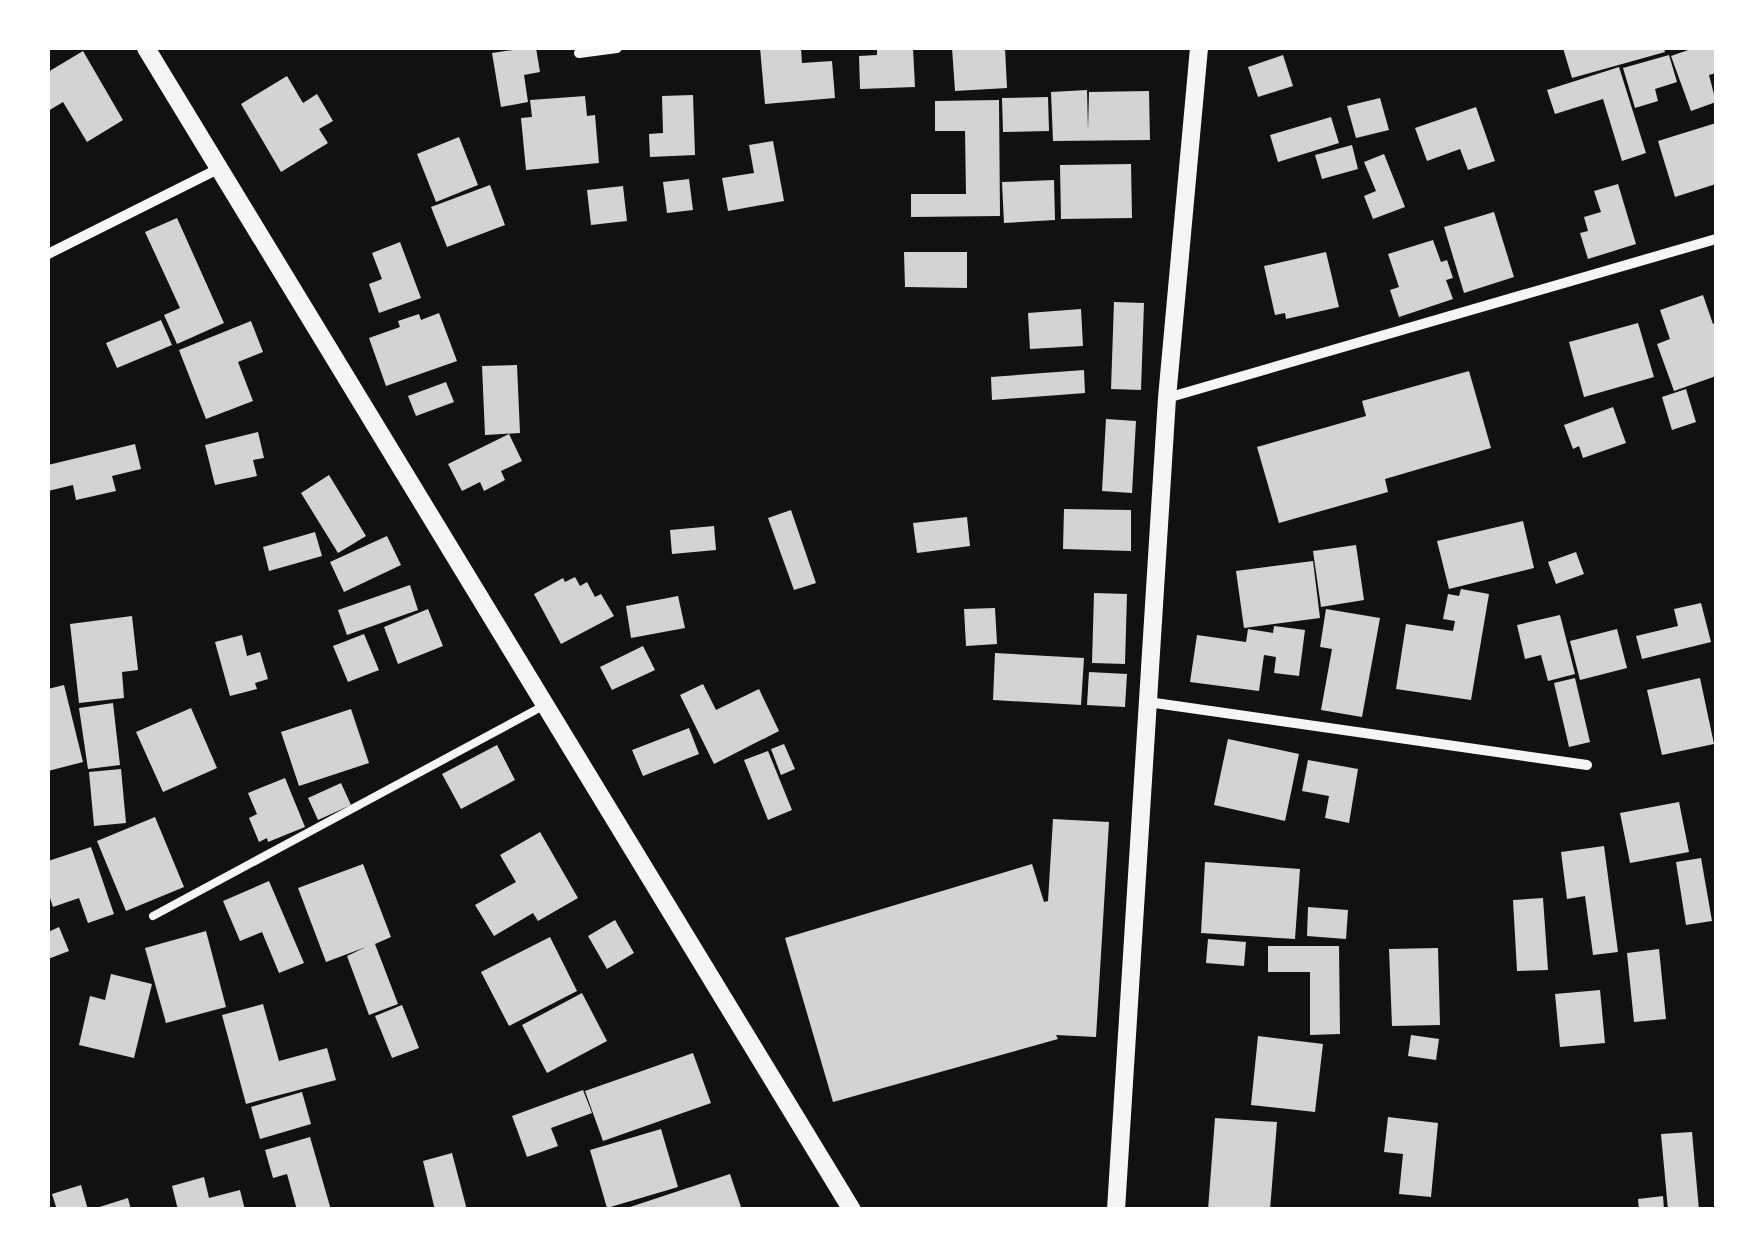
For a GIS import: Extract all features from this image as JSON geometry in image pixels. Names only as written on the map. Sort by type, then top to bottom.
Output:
[{"type":"street","points":[[146,48],[852,1210]]},
{"type":"street","points":[[579,54],[617,48]]},
{"type":"street","points":[[1116,1210],[1167,398],[1198,48]]},
{"type":"street","points":[[48,254],[218,169]]},
{"type":"street","points":[[1167,398],[1716,240]]},
{"type":"street","points":[[1148,702],[1587,765]]},
{"type":"lane","points":[[153,916],[544,705]]},
{"type":"building","points":[[536,48],[540,72],[524,75],[528,102],[501,107],[492,53]]},
{"type":"building","points":[[760,48],[801,48],[802,63],[832,61],[835,98],[765,104]]},
{"type":"building","points":[[877,48],[913,48],[915,87],[860,89],[859,56],[877,55]]},
{"type":"building","points":[[952,48],[1005,48],[1007,88],[955,91]]},
{"type":"building","points":[[1563,48],[1664,48],[1665,52],[1572,78]]},
{"type":"building","points":[[1694,48],[1716,48],[1716,73],[1709,75],[1716,102],[1691,111],[1671,56]]},
{"type":"building","points":[[83,51],[123,120],[87,142],[63,102],[48,111],[48,72]]},
{"type":"building","points":[[1283,55],[1293,86],[1258,97],[1248,67]]},
{"type":"building","points":[[1669,55],[1677,82],[1655,89],[1658,101],[1635,108],[1623,68]]},
{"type":"building","points":[[1619,67],[1646,153],[1622,161],[1603,99],[1555,114],[1547,90]]},
{"type":"building","points":[[287,76],[303,103],[317,94],[333,121],[319,129],[328,143],[281,172],[241,104]]},
{"type":"building","points":[[1087,90],[1088,130],[1089,92],[1149,91],[1150,140],[1053,141],[1051,92]]},
{"type":"building","points":[[693,95],[695,155],[650,157],[649,134],[663,133],[662,96]]},
{"type":"building","points":[[585,96],[587,116],[595,115],[599,163],[526,170],[521,118],[532,117],[530,100]]},
{"type":"building","points":[[1048,97],[1049,131],[1003,132],[1002,98]]},
{"type":"building","points":[[1380,98],[1389,130],[1356,138],[1347,106]]},
{"type":"building","points":[[999,100],[1000,216],[911,217],[911,194],[966,194],[965,131],[935,131],[935,101]]},
{"type":"building","points":[[1476,107],[1495,161],[1468,170],[1460,149],[1427,161],[1415,128]]},
{"type":"building","points":[[1331,117],[1339,143],[1278,162],[1270,135]]},
{"type":"building","points":[[1716,123],[1716,184],[1675,197],[1658,141]]},
{"type":"building","points":[[459,137],[478,185],[436,202],[417,154]]},
{"type":"building","points":[[773,141],[784,201],[728,211],[722,178],[754,173],[749,145]]},
{"type":"building","points":[[1352,145],[1358,169],[1322,179],[1315,155]]},
{"type":"building","points":[[1384,154],[1405,207],[1373,219],[1364,196],[1376,191],[1364,162]]},
{"type":"building","points":[[1131,164],[1132,218],[1061,219],[1060,165]]},
{"type":"building","points":[[689,179],[693,210],[667,213],[663,182]]},
{"type":"building","points":[[1054,180],[1055,220],[1004,223],[1002,182]]},
{"type":"building","points":[[1618,184],[1636,244],[1588,259],[1580,233],[1588,231],[1584,217],[1601,212],[1594,191]]},
{"type":"building","points":[[490,185],[505,225],[447,247],[431,207]]},
{"type":"building","points":[[623,186],[627,221],[591,225],[587,190]]},
{"type":"building","points":[[1494,212],[1514,277],[1464,293],[1444,227]]},
{"type":"building","points":[[177,218],[224,323],[177,344],[164,315],[180,308],[145,232]]},
{"type":"building","points":[[1433,240],[1441,262],[1447,260],[1453,278],[1446,280],[1453,299],[1399,317],[1390,290],[1399,287],[1388,254]]},
{"type":"building","points":[[400,242],[421,298],[379,313],[369,284],[382,279],[372,253]]},
{"type":"building","points":[[904,252],[967,252],[967,288],[905,287]]},
{"type":"building","points":[[1326,252],[1339,307],[1286,319],[1285,313],[1275,315],[1264,266]]},
{"type":"building","points":[[1703,295],[1713,324],[1716,323],[1716,376],[1674,391],[1657,344],[1670,339],[1660,310]]},
{"type":"building","points":[[1114,302],[1144,303],[1141,390],[1111,389]]},
{"type":"building","points":[[1081,309],[1083,346],[1030,349],[1028,313]]},
{"type":"building","points":[[439,313],[457,361],[386,386],[369,338],[400,327],[398,321],[419,314],[421,320]]},
{"type":"building","points":[[161,320],[172,345],[117,368],[106,343]]},
{"type":"building","points":[[251,321],[263,352],[238,362],[253,401],[206,419],[179,350]]},
{"type":"building","points":[[1638,323],[1654,377],[1584,397],[1569,342]]},
{"type":"building","points":[[517,365],[520,433],[485,435],[482,366]]},
{"type":"building","points":[[1084,370],[1085,393],[992,400],[991,377]]},
{"type":"building","points":[[1469,371],[1491,448],[1385,479],[1388,492],[1279,523],[1257,447],[1366,416],[1362,401]]},
{"type":"building","points":[[446,382],[454,402],[416,416],[408,396]]},
{"type":"building","points":[[1686,389],[1696,422],[1672,430],[1662,397]]},
{"type":"building","points":[[1613,407],[1626,443],[1583,458],[1579,446],[1573,449],[1564,425]]},
{"type":"building","points":[[1106,419],[1136,421],[1132,493],[1102,491]]},
{"type":"building","points":[[258,432],[264,458],[253,460],[257,476],[215,485],[205,445]]},
{"type":"building","points":[[509,434],[522,461],[501,471],[505,480],[484,491],[480,482],[462,491],[448,464]]},
{"type":"building","points":[[135,444],[141,469],[112,476],[116,491],[76,500],[73,485],[48,491],[48,465]]},
{"type":"building","points":[[329,475],[366,536],[338,553],[301,493]]},
{"type":"building","points":[[1064,509],[1131,510],[1131,551],[1063,549]]},
{"type":"building","points":[[791,510],[816,583],[794,590],[768,518]]},
{"type":"building","points":[[967,517],[970,546],[917,553],[913,523]]},
{"type":"building","points":[[1523,521],[1534,568],[1449,589],[1437,541]]},
{"type":"building","points":[[714,526],[716,550],[672,554],[670,530]]},
{"type":"building","points":[[315,532],[322,556],[269,571],[263,547]]},
{"type":"building","points":[[387,536],[401,565],[344,592],[330,562]]},
{"type":"building","points":[[1356,545],[1364,600],[1321,607],[1313,551]]},
{"type":"building","points":[[1576,552],[1584,574],[1556,584],[1548,562]]},
{"type":"building","points":[[1313,561],[1320,618],[1244,628],[1236,571]]},
{"type":"building","points":[[575,577],[580,586],[587,582],[595,597],[601,594],[614,616],[561,644],[534,594],[563,578],[565,582]]},
{"type":"building","points":[[410,585],[418,610],[347,635],[338,610]]},
{"type":"building","points":[[1461,589],[1489,594],[1471,700],[1396,689],[1406,624],[1453,631],[1455,621],[1443,619],[1448,594],[1459,596]]},
{"type":"building","points":[[1094,593],[1127,594],[1125,664],[1092,663]]},
{"type":"building","points":[[678,596],[685,628],[631,638],[626,606]]},
{"type":"building","points":[[1701,603],[1711,642],[1642,659],[1636,636],[1678,626],[1674,609]]},
{"type":"building","points":[[995,608],[997,644],[966,646],[964,609]]},
{"type":"building","points":[[428,609],[443,646],[398,664],[384,627]]},
{"type":"building","points":[[1326,609],[1380,618],[1362,717],[1321,710],[1332,649],[1320,647]]},
{"type":"building","points":[[1560,615],[1575,674],[1548,681],[1541,655],[1525,659],[1517,625]]},
{"type":"building","points":[[132,616],[138,670],[122,672],[124,698],[79,703],[70,624]]},
{"type":"building","points":[[1274,626],[1305,630],[1299,676],[1274,673],[1276,657],[1264,655],[1259,691],[1190,682],[1197,635],[1246,642],[1248,629],[1273,633]]},
{"type":"building","points":[[1617,629],[1627,668],[1580,680],[1570,641]]},
{"type":"building","points":[[364,634],[379,670],[348,682],[333,646]]},
{"type":"building","points":[[242,635],[247,656],[260,652],[268,679],[255,683],[257,689],[230,696],[215,642]]},
{"type":"building","points":[[643,646],[655,670],[612,690],[600,667]]},
{"type":"building","points":[[995,653],[1084,658],[1081,705],[993,700]]},
{"type":"building","points":[[1089,672],[1127,674],[1125,707],[1087,705]]},
{"type":"building","points":[[1575,678],[1590,742],[1569,747],[1554,683]]},
{"type":"building","points":[[1700,678],[1714,744],[1662,755],[1647,690]]},
{"type":"building","points":[[703,684],[716,710],[759,689],[779,731],[714,764],[680,695]]},
{"type":"building","points":[[64,685],[83,762],[48,771],[48,689]]},
{"type":"building","points":[[113,703],[120,765],[88,769],[79,708]]},
{"type":"building","points":[[191,708],[217,768],[163,792],[136,732]]},
{"type":"building","points":[[351,709],[369,763],[299,786],[281,732]]},
{"type":"building","points":[[689,728],[699,754],[643,776],[632,750]]},
{"type":"building","points":[[1228,739],[1299,754],[1285,821],[1214,805]]},
{"type":"building","points":[[784,744],[795,769],[781,775],[771,749]]},
{"type":"building","points":[[497,745],[515,780],[461,809],[442,774]]},
{"type":"building","points":[[768,751],[792,810],[768,820],[744,760]]},
{"type":"building","points":[[1308,760],[1358,769],[1349,823],[1325,818],[1329,796],[1302,791]]},
{"type":"building","points":[[121,769],[126,823],[94,826],[89,772]]},
{"type":"building","points":[[285,778],[305,827],[259,842],[249,818],[257,814],[248,793]]},
{"type":"building","points":[[341,783],[351,805],[318,820],[308,798]]},
{"type":"building","points":[[1679,802],[1689,852],[1630,863],[1620,813]]},
{"type":"building","points":[[155,817],[184,887],[126,911],[97,841]]},
{"type":"building","points":[[1053,819],[1109,822],[1096,1037],[1056,1035],[1058,1039],[833,1102],[785,938],[1032,864],[1044,902],[1048,901]]},
{"type":"building","points":[[540,832],[578,898],[538,921],[533,913],[494,936],[475,905],[516,882],[500,855]]},
{"type":"building","points":[[1604,846],[1618,952],[1593,955],[1585,896],[1567,899],[1561,852]]},
{"type":"building","points":[[91,847],[114,914],[88,923],[79,898],[53,907],[48,892],[48,861]]},
{"type":"building","points":[[1701,858],[1712,921],[1686,925],[1676,862]]},
{"type":"building","points":[[1205,862],[1300,869],[1295,939],[1201,933]]},
{"type":"building","points":[[363,864],[391,937],[375,944],[398,1004],[369,1015],[347,956],[366,947],[326,962],[298,888]]},
{"type":"building","points":[[269,881],[304,963],[279,973],[262,932],[240,941],[223,901]]},
{"type":"building","points":[[1543,898],[1548,970],[1517,971],[1513,900]]},
{"type":"building","points":[[1308,907],[1348,910],[1346,939],[1307,936]]},
{"type":"building","points":[[615,920],[634,953],[607,969],[588,936]]},
{"type":"building","points":[[59,927],[69,951],[48,959],[48,932]]},
{"type":"building","points":[[206,931],[226,1007],[166,1023],[145,948]]},
{"type":"building","points":[[550,937],[577,991],[509,1026],[481,972]]},
{"type":"building","points":[[1208,939],[1246,942],[1244,966],[1206,963]]},
{"type":"building","points":[[1268,946],[1339,946],[1340,1034],[1310,1035],[1310,972],[1268,972]]},
{"type":"building","points":[[1438,948],[1440,1025],[1392,1026],[1389,949]]},
{"type":"building","points":[[1659,949],[1666,1019],[1634,1022],[1627,953]]},
{"type":"building","points":[[111,974],[152,984],[134,1058],[79,1045],[90,996],[105,1000]]},
{"type":"building","points":[[1600,990],[1605,1043],[1560,1047],[1555,994]]},
{"type":"building","points":[[582,993],[607,1041],[547,1073],[522,1025]]},
{"type":"building","points":[[263,1004],[279,1061],[327,1048],[336,1080],[246,1104],[222,1015]]},
{"type":"building","points":[[402,1005],[419,1048],[392,1058],[375,1016]]},
{"type":"building","points":[[1411,1035],[1439,1039],[1436,1060],[1408,1056]]},
{"type":"building","points":[[1258,1036],[1323,1044],[1315,1112],[1251,1105]]},
{"type":"building","points":[[693,1053],[711,1103],[603,1141],[585,1091]]},
{"type":"building","points":[[583,1090],[592,1113],[551,1128],[558,1146],[527,1157],[512,1116]]},
{"type":"building","points":[[302,1092],[311,1124],[260,1139],[251,1107]]},
{"type":"building","points":[[1388,1117],[1438,1123],[1431,1197],[1399,1194],[1403,1154],[1384,1152]]},
{"type":"building","points":[[1215,1118],[1277,1122],[1270,1210],[1208,1210]]},
{"type":"building","points":[[661,1129],[678,1187],[607,1208],[590,1150]]},
{"type":"building","points":[[1692,1132],[1699,1210],[1668,1210],[1661,1134]]},
{"type":"building","points":[[310,1137],[331,1210],[297,1210],[287,1174],[273,1178],[265,1150]]},
{"type":"building","points":[[452,1153],[467,1210],[435,1210],[423,1161]]},
{"type":"building","points":[[730,1174],[742,1210],[624,1210],[624,1209]]},
{"type":"building","points":[[204,1177],[209,1198],[240,1190],[245,1210],[178,1210],[172,1186]]},
{"type":"building","points":[[81,1185],[88,1210],[57,1210],[52,1194]]},
{"type":"building","points":[[1663,1196],[1664,1210],[1639,1210],[1638,1199]]},
{"type":"building","points":[[128,1198],[131,1210],[93,1210],[93,1209]]}]
